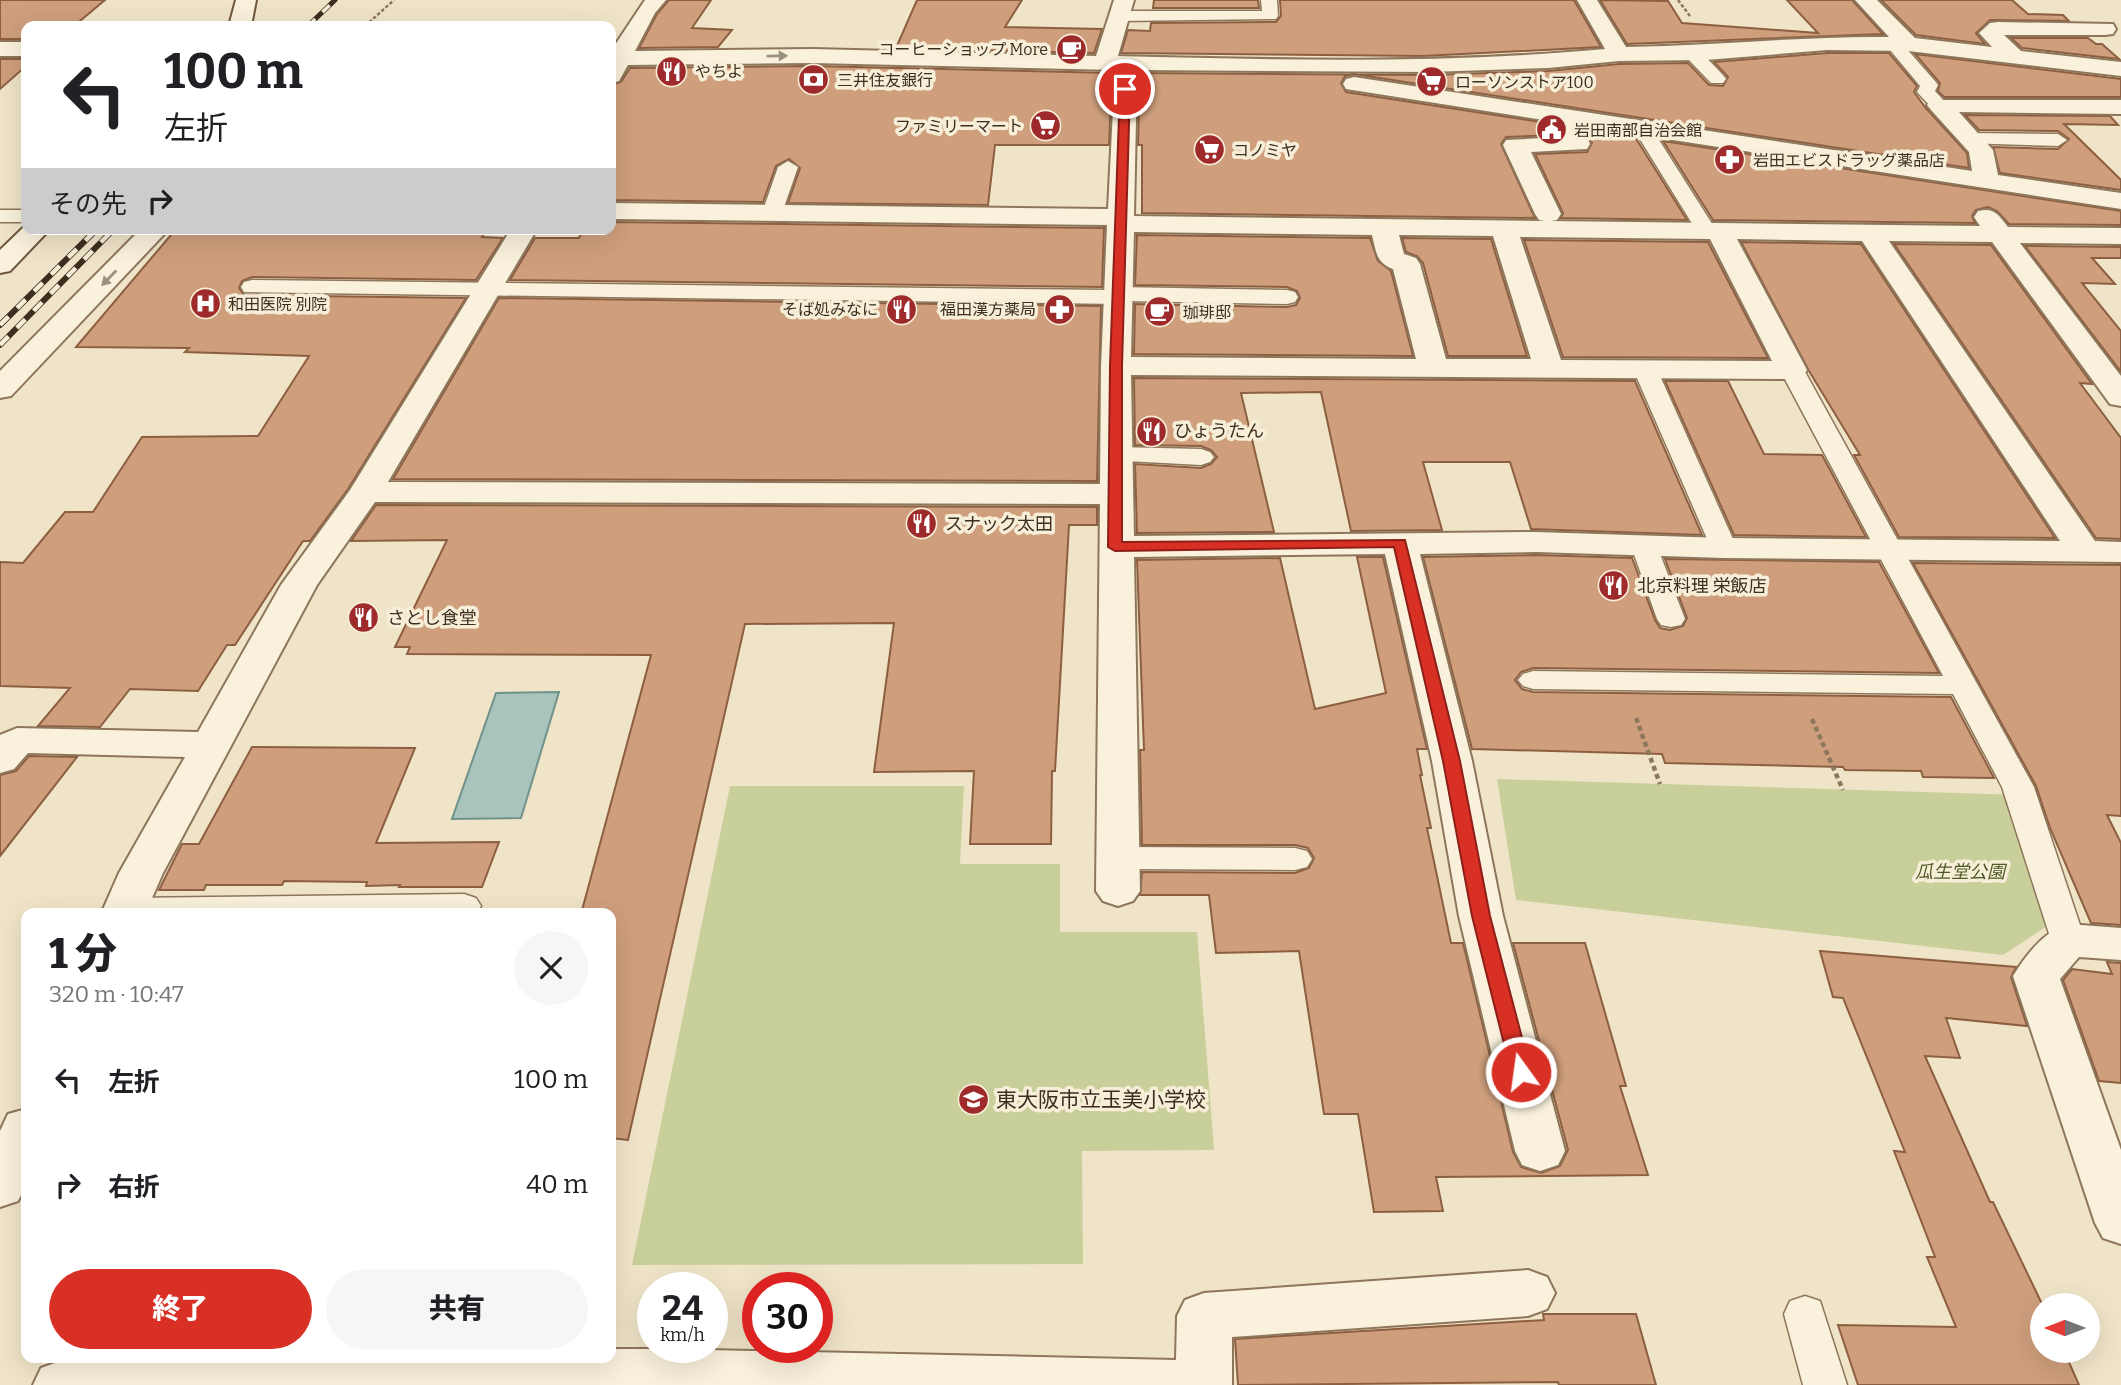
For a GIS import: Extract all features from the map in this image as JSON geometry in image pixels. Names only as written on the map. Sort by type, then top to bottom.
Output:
[{"type":"street","points":[[241,21],[246,0]]},
{"type":"street","points":[[616,61],[646,11],[656,0]]},
{"type":"street","points":[[1587,0],[1619,54]]},
{"type":"street","points":[[1866,0],[1901,44]]},
{"type":"street","points":[[2081,7],[2113,36]]},
{"type":"street","points":[[1118,875],[1115,547],[1116,366],[1121,221],[1116,62],[1122,8]]},
{"type":"street","points":[[2016,58],[1990,33],[1998,28],[2113,36]]},
{"type":"street","points":[[616,64],[813,55],[1238,66],[1521,62],[1815,44],[1901,44],[2121,69]]},
{"type":"street","points":[[0,49],[21,49]]},
{"type":"street","points":[[1238,66],[2121,201]]},
{"type":"street","points":[[1939,105],[2121,107]]},
{"type":"street","points":[[1939,105],[1981,150],[1975,180],[1997,233],[2121,397]]},
{"type":"street","points":[[1548,214],[1515,145],[1578,144],[1565,116]]},
{"type":"street","points":[[616,211],[1383,227],[2121,236]]},
{"type":"street","points":[[1383,227],[1392,259],[1406,264],[1433,368]]},
{"type":"street","points":[[1504,228],[1549,369]]},
{"type":"street","points":[[1712,230],[1792,370]]},
{"type":"street","points":[[1869,232],[2084,551]]},
{"type":"street","points":[[0,265],[31,235]]},
{"type":"street","points":[[0,389],[150,235]]},
{"type":"street","points":[[125,908],[141,873],[299,585],[365,492],[520,235]]},
{"type":"street","points":[[1116,366],[1792,370]]},
{"type":"street","points":[[365,492],[1116,494]]},
{"type":"street","points":[[1115,547],[1536,542],[1724,548],[2121,552]]},
{"type":"street","points":[[1400,543],[1451,761],[1481,916],[1541,1151]]},
{"type":"street","points":[[6,746],[212,745]]},
{"type":"street","points":[[2121,944],[2068,940],[2036,976],[2121,1223]]},
{"type":"street","points":[[0,1187],[21,1139]]},
{"type":"street","points":[[61,1385],[85,1378],[431,1380],[666,1373],[1204,1385],[1204,1316],[1528,1293]]},
{"type":"lane","points":[[1122,8],[1270,16],[1269,0]]},
{"type":"lane","points":[[1901,44],[1929,85],[1926,92],[1939,105]]},
{"type":"lane","points":[[1692,53],[1717,79]]},
{"type":"lane","points":[[1642,128],[1712,230]]},
{"type":"lane","points":[[1970,139],[2058,141]]},
{"type":"lane","points":[[772,213],[789,167]]},
{"type":"lane","points":[[0,216],[21,216]]},
{"type":"lane","points":[[252,287],[1287,297]]},
{"type":"lane","points":[[1645,369],[1724,548]]},
{"type":"lane","points":[[1792,370],[2018,788],[2068,940]]},
{"type":"lane","points":[[1116,455],[1200,457]]},
{"type":"lane","points":[[1644,546],[1671,619]]},
{"type":"lane","points":[[1534,680],[1963,685]]},
{"type":"lane","points":[[1118,875],[1295,859]]},
{"type":"lane","points":[[328,908],[464,906]]},
{"type":"lane","points":[[1805,1314],[1825,1385]]},
{"type":"path","points":[[371,21],[394,0]]},
{"type":"path","points":[[1622,681],[1660,784]]},
{"type":"path","points":[[1797,683],[1843,790]]},
{"type":"green space","name":"瓜生堂公園","points":[[1497,779],[2022,795],[2061,917],[2003,955],[1516,900]]},
{"type":"green space","points":[[730,786],[964,786],[960,864],[1060,864],[1060,932],[1197,932],[1214,1150],[1082,1151],[1083,1264],[632,1265]]},
{"type":"water","points":[[559,692],[521,818],[452,819],[496,693]]},
{"type":"building","points":[[0,0],[105,0],[80,21],[21,21],[21,39],[0,39]]},
{"type":"building","points":[[669,0],[711,0],[692,28],[732,30],[718,47],[639,48],[657,14]]},
{"type":"building","points":[[917,0],[1022,0],[1005,27],[1102,29],[1094,53],[896,48]]},
{"type":"building","points":[[1154,0],[1258,0],[1259,8],[1153,8]]},
{"type":"building","points":[[1280,0],[1574,0],[1601,47],[1423,56],[1121,53],[1128,30],[1150,31],[1151,23],[1276,22],[1281,16]]},
{"type":"building","points":[[1600,0],[1668,1],[1682,23],[1818,33],[1787,0],[1852,0],[1883,34],[1627,44]]},
{"type":"building","points":[[1881,0],[2012,0],[2028,14],[2063,15],[2069,21],[1990,20],[1976,33],[1985,44],[1916,35]]},
{"type":"building","points":[[2011,38],[2088,38],[2096,44],[2102,44],[2119,59],[2022,48]]},
{"type":"building","points":[[1827,53],[1889,53],[1917,86],[1914,92],[1925,107],[1967,153],[1969,168],[1356,75],[1548,71],[1619,64],[1688,63],[1709,85],[1723,86],[1728,77],[1714,62]]},
{"type":"building","points":[[1915,54],[2121,79],[2121,97],[1944,97],[1938,91],[1940,83]]},
{"type":"building","points":[[0,59],[21,59],[21,70],[0,89]]},
{"type":"building","points":[[813,66],[1112,73],[1109,145],[995,145],[988,205],[788,203],[800,168],[789,159],[776,166],[763,202],[616,200],[616,84],[621,82],[630,68]]},
{"type":"building","points":[[1140,73],[1351,74],[1345,76],[1341,83],[1346,92],[1554,124],[1559,135],[1506,137],[1501,144],[1535,218],[1142,213],[1142,145],[1138,145]]},
{"type":"building","points":[[1965,115],[2110,116],[2118,125],[2064,124],[2121,180],[2121,190],[2000,173],[1993,147],[2058,149],[2069,139],[2058,131],[1979,130]]},
{"type":"building","points":[[1586,129],[1635,137],[1687,220],[1561,218],[1563,213],[1535,154],[1587,152],[1592,143]]},
{"type":"building","points":[[1663,141],[2121,211],[2121,225],[2009,224],[1997,211],[1988,207],[1976,210],[1972,216],[1975,223],[1713,220]]},
{"type":"building","points":[[616,222],[1104,228],[1102,287],[510,280],[535,238],[579,238],[580,235],[616,235]]},
{"type":"building","points":[[171,235],[483,235],[482,237],[503,238],[476,280],[252,277],[242,281],[239,288],[244,295],[466,298],[348,489],[310,541],[303,541],[235,645],[227,645],[198,691],[130,689],[100,727],[38,726],[70,688],[0,686],[0,562],[23,563],[65,512],[93,512],[142,437],[258,436],[309,356],[185,352],[189,348],[76,347]]},
{"type":"building","points":[[1137,235],[1370,238],[1378,261],[1391,271],[1413,356],[1134,354],[1135,304],[1287,307],[1296,305],[1300,298],[1297,291],[1287,287],[1135,285]]},
{"type":"building","points":[[1402,238],[1491,239],[1527,356],[1448,356],[1423,263],[1417,256],[1406,252]]},
{"type":"building","points":[[1524,240],[1708,242],[1768,358],[1563,357]]},
{"type":"building","points":[[1741,242],[1861,244],[2055,538],[1899,537],[1854,455],[1860,455],[1809,371]]},
{"type":"building","points":[[1894,244],[1991,245],[2092,384],[2080,383],[2121,438],[2121,539],[2096,538]]},
{"type":"building","points":[[2025,246],[2121,247],[2121,258],[2092,258],[2115,284],[2082,283],[2121,331],[2121,372]]},
{"type":"building","points":[[499,298],[1101,306],[1097,481],[393,479]]},
{"type":"building","points":[[1134,378],[1635,381],[1702,535],[1531,529],[1510,462],[1423,462],[1442,530],[1351,531],[1321,392],[1241,393],[1274,532],[1137,533],[1135,464],[1201,468],[1211,464],[1217,457],[1211,450],[1201,446],[1135,445]]},
{"type":"building","points":[[1665,381],[1728,381],[1764,454],[1822,455],[1866,537],[1734,535]]},
{"type":"building","points":[[376,505],[1097,507],[1097,525],[1069,525],[1055,771],[1052,771],[1051,844],[970,844],[974,771],[874,772],[894,623],[745,624],[628,1140],[616,1139],[616,908],[583,908],[651,655],[407,654],[410,647],[395,647],[447,540],[351,541]]},
{"type":"building","points":[[1536,555],[1632,558],[1655,620],[1660,628],[1670,630],[1683,626],[1687,618],[1665,559],[1879,562],[1939,673],[1533,668],[1521,672],[1515,680],[1522,689],[1533,692],[1951,697],[1994,778],[1923,777],[1921,771],[1845,770],[1843,767],[1665,763],[1662,754],[1472,749],[1423,557]]},
{"type":"building","points":[[1357,557],[1383,557],[1427,749],[1417,749],[1420,775],[1431,828],[1427,828],[1451,943],[1463,943],[1513,1152],[1521,1167],[1541,1173],[1560,1166],[1568,1150],[1513,943],[1585,943],[1626,1086],[1620,1086],[1648,1175],[1436,1177],[1443,1211],[1374,1212],[1358,1114],[1324,1114],[1299,951],[1216,953],[1209,895],[1140,895],[1142,872],[1295,873],[1309,868],[1314,858],[1308,848],[1295,845],[1142,845],[1140,750],[1144,750],[1137,560],[1280,558],[1315,709],[1386,693]]},
{"type":"building","points":[[1913,563],[2121,565],[2121,816],[2107,815],[2121,843],[2121,925],[2091,923],[2050,828],[2036,786]]},
{"type":"building","points":[[252,747],[415,748],[376,843],[499,842],[482,887],[366,886],[367,882],[284,881],[282,885],[206,885],[204,890],[159,890],[182,844],[199,844]]},
{"type":"building","points":[[29,756],[77,757],[0,856],[0,775],[16,771]]},
{"type":"building","points":[[1820,951],[2016,967],[2011,977],[2027,1026],[1946,1018],[1960,1058],[1925,1056],[1990,1202],[1993,1202],[2037,1293],[2030,1293],[2030,1363],[2069,1363],[2079,1385],[1858,1385],[1838,1325],[1956,1327],[1927,1257],[1935,1257],[1894,1151],[1905,1152],[1843,998],[1833,997]]},
{"type":"building","points":[[2107,962],[2121,963],[2121,1083],[2099,1081],[2063,980],[2072,969],[2112,974]]},
{"type":"building","points":[[1543,1314],[1636,1314],[1656,1385],[1559,1385],[1558,1382],[1238,1385],[1235,1339],[1544,1320]]},
{"type":"railway","points":[[313,21],[335,0]]},
{"type":"railway","points":[[0,325],[91,235]]},
{"type":"railway","points":[[0,345],[108,235]]},
{"type":"place","name":"コーヒーショップ More","points":[[1071,49]]},
{"type":"place","name":"やちよ","points":[[672,71]]},
{"type":"place","name":"三井住友銀行","points":[[814,80]]},
{"type":"place","name":"ローソンストア100","points":[[1432,82]]},
{"type":"place","name":"ファミリーマート","points":[[1046,126]]},
{"type":"place","name":"岩田南部自治会館","points":[[1551,130]]},
{"type":"place","name":"コノミヤ","points":[[1210,150]]},
{"type":"place","name":"岩田エビスドラッグ薬品店","points":[[1730,160]]},
{"type":"place","name":"和田医院 別院","points":[[205,304]]},
{"type":"place","name":"そば処みなに","points":[[901,309]]},
{"type":"place","name":"福田漢方薬局","points":[[1059,309]]},
{"type":"place","name":"珈琲邸","points":[[1160,312]]},
{"type":"place","name":"ひょうたん","points":[[1151,431]]},
{"type":"place","name":"スナック太田","points":[[922,524]]},
{"type":"place","name":"北京料理 栄飯店","points":[[1614,586]]},
{"type":"place","name":"さとし食堂","points":[[364,618]]},
{"type":"place","name":"東大阪市立玉美小学校","points":[[973,1100]]},
{"type":"route","points":[[1125,89],[1116,366],[1115,547],[1400,543],[1451,761],[1481,916],[1521,1072]]}]
